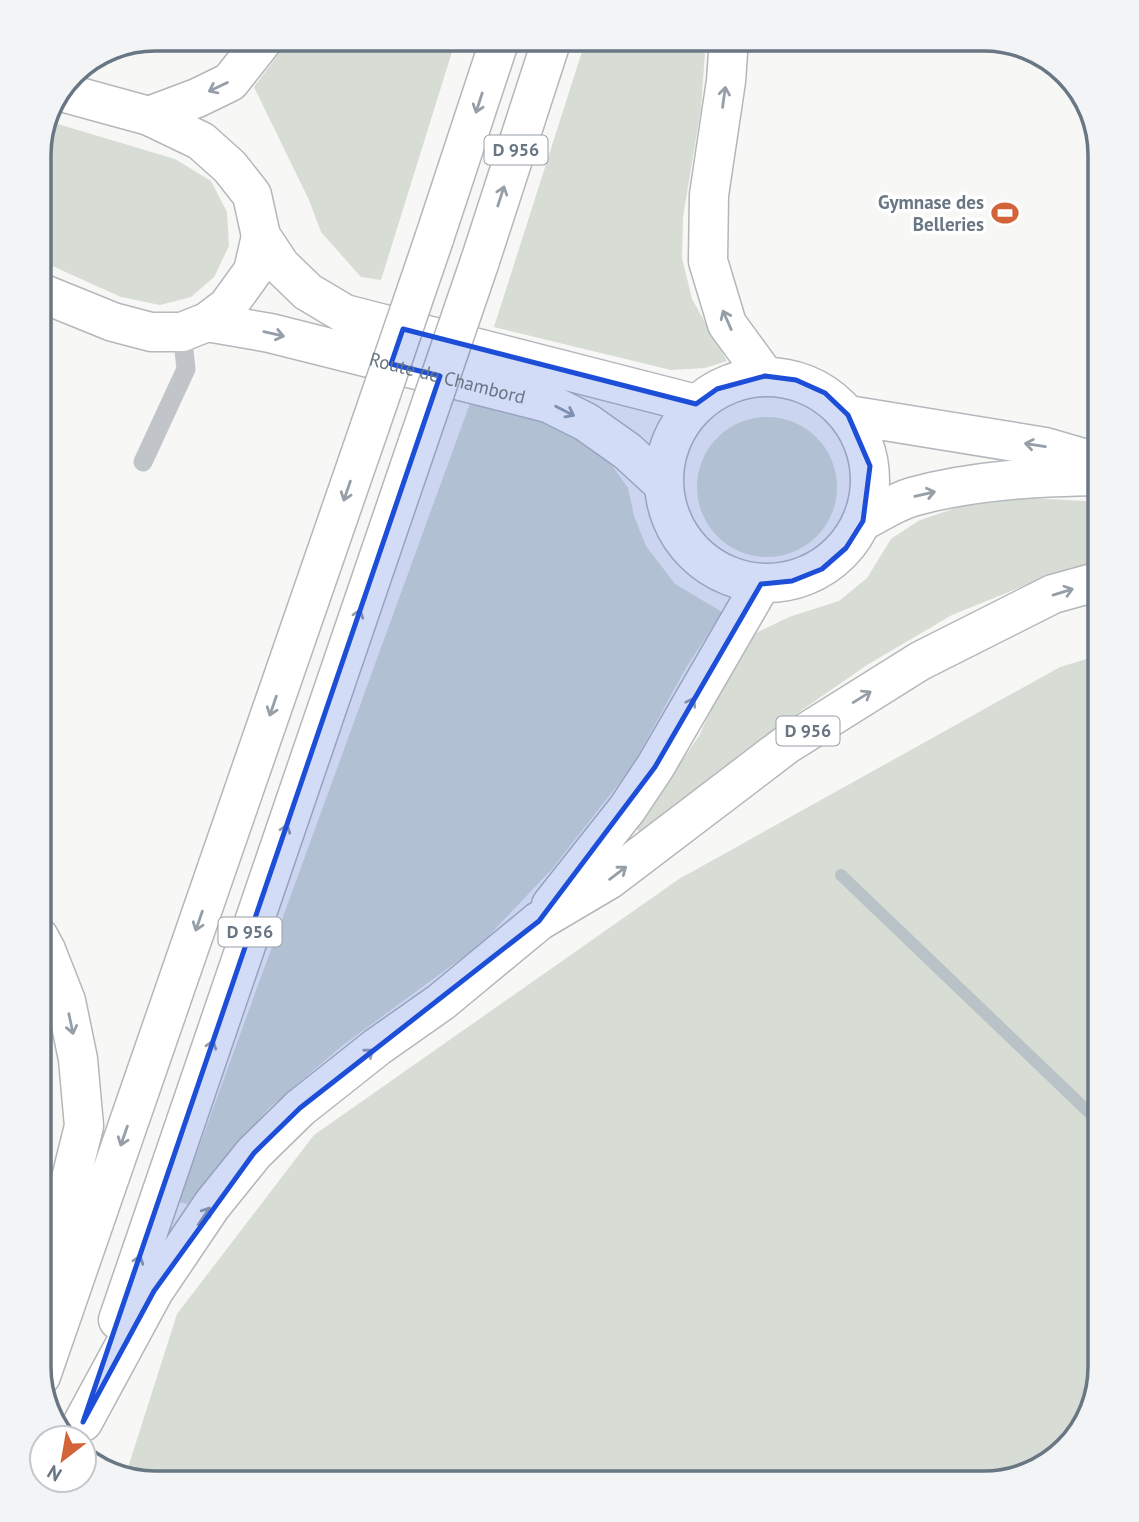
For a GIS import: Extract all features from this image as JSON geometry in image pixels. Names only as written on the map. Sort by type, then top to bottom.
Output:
[{"type":"main road","points":[[149,116],[230,82],[254,51]]},
{"type":"main road","name":"D 956","points":[[51,1347],[370,426],[496,51]]},
{"type":"main road","name":"D 956","points":[[83,1424],[480,261],[548,51]]},
{"type":"main road","points":[[728,51],[709,195],[708,261],[727,324],[765,376]]},
{"type":"main road","points":[[78,90],[149,116],[201,141],[230,167],[252,195],[261,236],[281,266],[308,292],[345,314],[696,404]]},
{"type":"main road","points":[[195,327],[227,307],[253,271],[261,236]]},
{"type":"main road","name":"Route de Chambord","points":[[51,297],[113,322],[151,332],[195,327],[270,333],[548,403],[586,422],[627,451],[663,484]]},
{"type":"main road","points":[[765,376],[796,380],[825,393],[848,415],[863,439],[870,466],[870,494],[863,521],[846,548],[822,569],[792,581],[761,584],[731,577],[713,568],[704,563],[682,541],[668,514],[663,484],[666,454],[678,427],[696,404],[717,389],[740,380],[765,376]]},
{"type":"main road","points":[[848,415],[1045,447],[1088,459]]},
{"type":"main road","points":[[863,521],[909,498],[979,482],[1088,476]]},
{"type":"main road","name":"D 956","points":[[539,921],[627,809],[655,767],[761,584]]},
{"type":"main road","name":"D 956","points":[[84,1424],[154,1291],[212,1205],[254,1153],[300,1108],[377,1047],[441,1002],[539,921],[610,879],[786,745],[920,661],[1053,594],[1088,585]]},
{"type":"main road","name":"D 956","points":[[51,962],[66,1000],[78,1059],[84,1126],[53,1251],[51,1273]]},
{"type":"lane","points":[[143,462],[186,369],[195,327]]},
{"type":"highlighted area","points":[[403,329],[696,404],[717,389],[765,376],[796,380],[825,393],[848,415],[870,466],[863,521],[846,548],[822,569],[792,581],[761,584],[655,767],[539,921],[300,1108],[254,1153],[154,1291],[83,1422],[440,376],[391,364]]},
{"type":"shaded area","points":[[281,51],[452,51],[381,280],[361,277],[321,232],[309,200],[254,87]]},
{"type":"shaded area","points":[[582,51],[705,51],[701,108],[683,217],[682,258],[692,299],[727,361],[705,368],[671,370],[494,327]]},
{"type":"shaded area","points":[[56,123],[175,159],[211,181],[227,212],[229,246],[214,277],[191,297],[160,305],[121,297],[51,265],[51,148]]},
{"type":"shaded area","points":[[472,398],[576,434],[609,461],[628,488],[634,516],[646,546],[675,584],[722,612],[686,668],[631,768],[552,869],[481,944],[342,1046],[269,1108],[187,1204],[179,1202]]},
{"type":"shaded area","points":[[767,417],[794,422],[816,438],[832,460],[837,487],[832,514],[816,536],[794,552],[767,557],[740,552],[718,536],[702,514],[697,487],[702,460],[718,438],[740,422]]},
{"type":"shaded area","points":[[1032,498],[1088,501],[1088,564],[1048,576],[952,615],[867,665],[766,735],[640,832],[635,828],[699,736],[733,662],[756,633],[789,617],[839,601],[867,578],[891,539],[918,521],[961,506]]},
{"type":"shaded area","points":[[1088,659],[1088,1367],[1086,1388],[1078,1413],[1053,1446],[1030,1461],[1011,1468],[984,1471],[154,1471],[128,1468],[177,1314],[314,1135],[679,879],[1060,667]]},
{"type":"waterway","points":[[841,875],[1088,1112]]},
{"type":"place","name":"Gymnase des Belleries","points":[[1005,213]]}]
